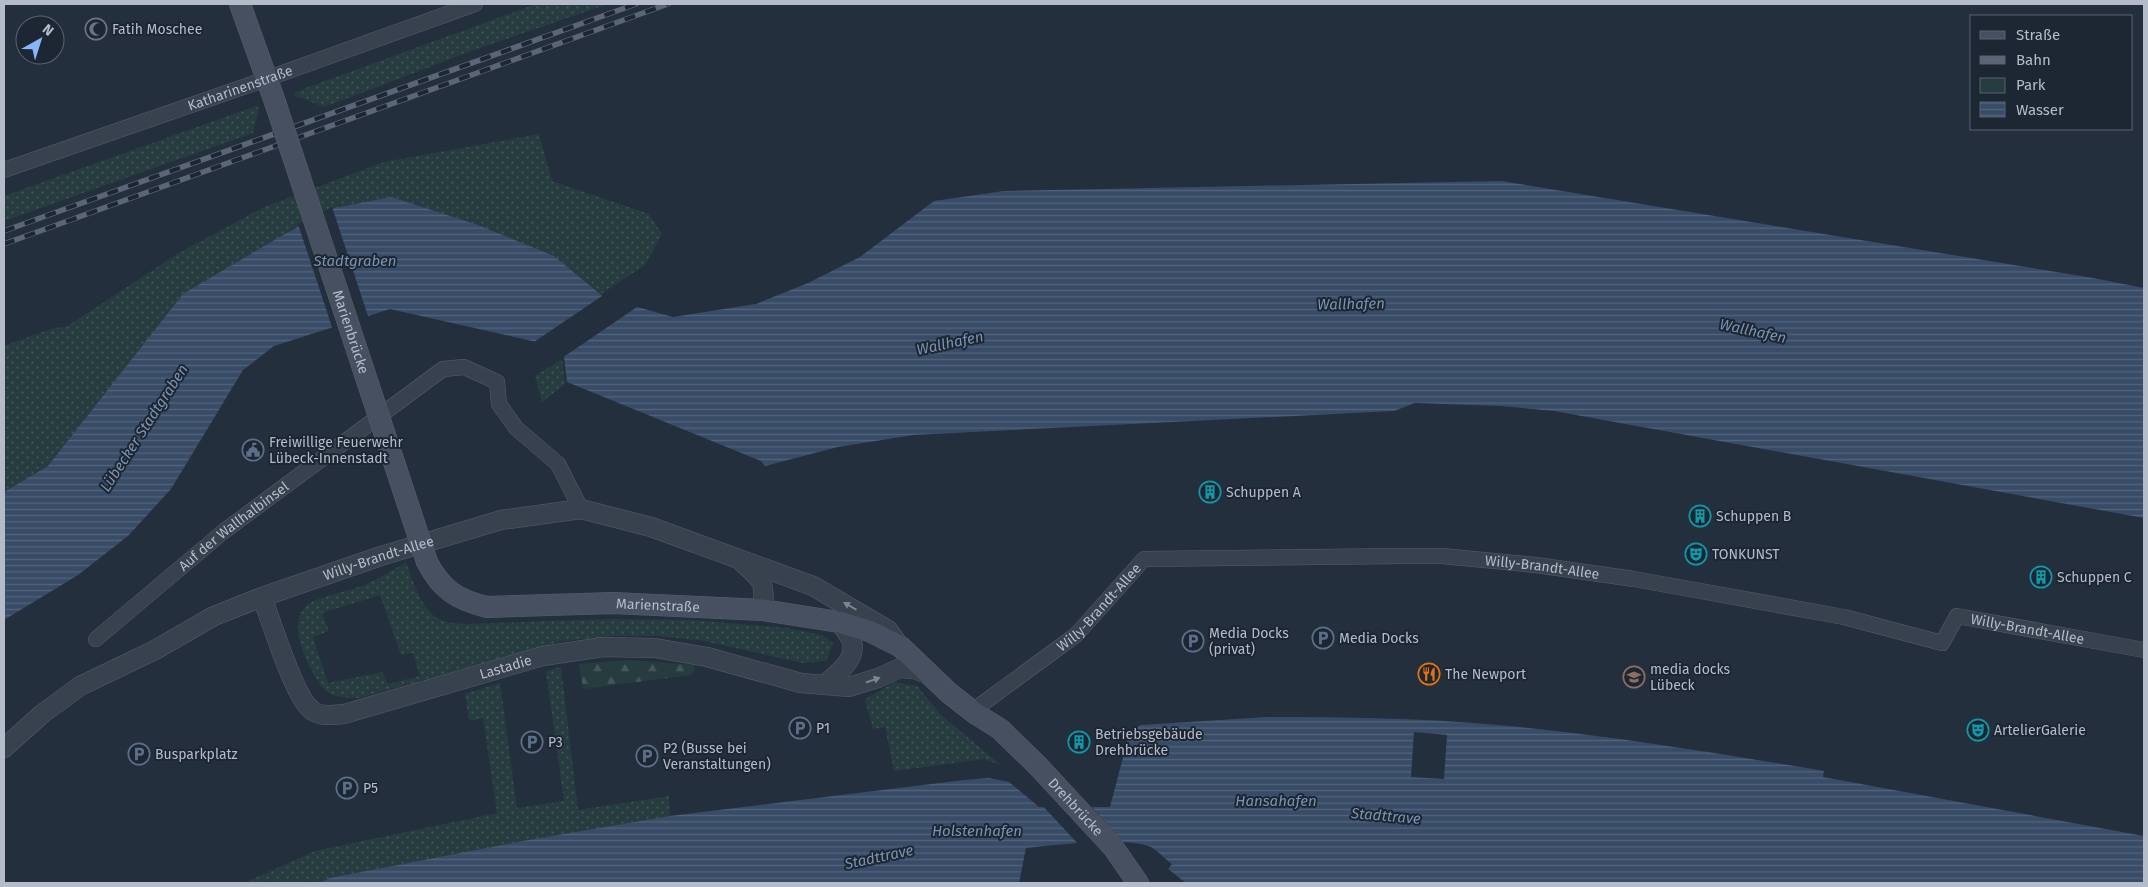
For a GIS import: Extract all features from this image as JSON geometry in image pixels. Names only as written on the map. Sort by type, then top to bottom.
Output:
[{"type":"main road","points":[[240,4],[266,79]]},
{"type":"main road","name":"Marienbrücke","points":[[266,79],[427,562]]},
{"type":"main road","name":"Marienstraße","points":[[427,562],[434,576],[444,588],[471,603],[486,607],[613,603],[763,610],[839,622],[869,631],[901,647]]},
{"type":"main road","name":"Willy-Brandt-Allee","points":[[901,647],[949,693],[976,714],[993,738],[1031,768]]},
{"type":"main road","name":"Drehbrücke","points":[[1031,768],[1136,883]]},
{"type":"street","name":"Katharinenstraße","points":[[4,170],[475,4]]},
{"type":"street","name":"Auf der Wallhalbinsel","points":[[96,639],[223,532],[442,369],[464,367],[497,382],[499,404],[516,428],[558,464],[580,509]]},
{"type":"street","name":"Willy-Brandt-Allee","points":[[4,748],[42,714],[80,686],[155,650],[214,616],[262,597],[381,556],[501,520],[580,509],[651,527],[814,586],[888,630],[901,647]]},
{"type":"street","name":"Willy-Brandt-Allee","points":[[976,714],[982,704],[1076,635],[1144,559],[1442,556],[1634,579],[1738,597],[1844,617],[1942,643],[1957,616],[2144,650]]},
{"type":"street","name":"Willy-Brandt-Allee","points":[[737,558],[758,576],[764,586],[763,610]]},
{"type":"street","name":"Lastadie","points":[[262,597],[299,693],[313,711],[329,715],[344,714],[543,656],[603,647],[655,648],[707,657],[801,683],[849,687],[878,678],[900,668],[914,669],[930,675]]},
{"type":"street","points":[[825,685],[848,663],[852,655],[851,640],[839,622]]},
{"type":"green space","points":[[536,4],[608,4],[477,49],[324,107],[294,95],[295,92]]},
{"type":"green space","points":[[256,106],[259,108],[253,133],[4,221],[4,196]]},
{"type":"green space","points":[[539,134],[552,181],[649,214],[662,234],[645,265],[601,294],[554,256],[101,400],[48,466],[4,492],[4,346],[53,328],[66,327],[179,253],[264,207],[384,162]]},
{"type":"green space","points":[[562,359],[565,384],[542,402],[535,376]]},
{"type":"green space","points":[[406,563],[424,605],[436,618],[449,622],[464,624],[609,619],[690,620],[787,628],[822,635],[833,643],[826,661],[803,663],[704,641],[659,636],[614,636],[562,641],[359,698],[335,696],[325,690],[316,678],[301,645],[298,627],[302,611],[311,602],[362,586]],"holes":[[[380,595],[401,655],[413,653],[420,676],[388,684],[382,672],[328,683],[313,637],[329,631],[322,613]]]},
{"type":"green space","points":[[626,660],[695,665],[692,675],[583,689],[579,664]]},
{"type":"green space","points":[[561,667],[578,810],[669,796],[670,816],[330,878],[319,883],[244,883],[315,851],[497,813],[483,718],[469,721],[465,694],[500,683],[517,808],[564,801],[546,671]]},
{"type":"green space","points":[[895,682],[917,686],[941,715],[1002,766],[984,759],[894,771],[885,727],[873,729],[865,699]]},
{"type":"water","points":[[1501,181],[2144,288],[2144,518],[1554,411],[1501,406],[1415,403],[1394,411],[913,435],[838,447],[765,466],[761,461],[567,382],[563,348],[390,309],[274,346],[243,370],[171,489],[128,536],[78,575],[4,620],[4,492],[48,466],[183,294],[283,235],[335,208],[391,197],[478,225],[554,256],[605,298],[673,317],[756,304],[808,283],[860,257],[934,201],[1004,191]]},
{"type":"water","name":"Hansahafen","points":[[1267,717],[1382,718],[1498,725],[1621,739],[1824,771],[1823,777],[2144,836],[2144,883],[1186,883],[1168,869],[1172,864],[1151,847],[1126,842],[1108,842],[1071,843],[1026,848],[1019,883],[319,883],[330,878],[523,841],[670,816],[964,780],[989,778],[1009,782],[1039,807],[1110,807],[1129,735],[1134,728],[1141,725]]},
{"type":"pier","points":[[332,207],[369,319],[333,330],[298,224]]},
{"type":"pier","points":[[605,294],[634,304],[637,307],[562,358],[561,350],[531,344]]},
{"type":"pier","points":[[1414,732],[1447,735],[1444,779],[1411,777]]},
{"type":"pier","points":[[1041,804],[1089,804],[1126,845],[1080,846]]},
{"type":"railway","points":[[4,231],[636,4]]},
{"type":"railway","points":[[4,244],[668,4]]},
{"type":"place","name":"Fatih Moschee","points":[[96,29]]},
{"type":"place","name":"Freiwillige Feuerwehr Lübeck-Innenstadt","points":[[253,450]]},
{"type":"place","name":"Schuppen A","points":[[1210,492]]},
{"type":"place","name":"Schuppen B","points":[[1700,516]]},
{"type":"place","name":"TONKUNST","points":[[1696,554]]},
{"type":"place","name":"Schuppen C","points":[[2041,577]]},
{"type":"place","name":"Media Docks","points":[[1323,638]]},
{"type":"place","name":"Media Docks (privat)","points":[[1193,641]]},
{"type":"place","name":"The Newport","points":[[1429,674]]},
{"type":"place","name":"media docks Lübeck","points":[[1634,677]]},
{"type":"place","name":"P1","points":[[800,728]]},
{"type":"place","name":"ArtelierGalerie","points":[[1978,730]]},
{"type":"place","name":"P3","points":[[532,742]]},
{"type":"place","name":"Betriebsgebäude Drehbrücke","points":[[1079,742]]},
{"type":"place","name":"Busparkplatz","points":[[139,754]]},
{"type":"place","name":"P2 (Busse bei Veranstaltungen)","points":[[647,756]]},
{"type":"place","name":"P5","points":[[347,788]]},
{"type":"water label","name":"Stadtgraben","points":[[355,261]]},
{"type":"water label","name":"Wallhafen","points":[[1351,304]]},
{"type":"water label","name":"Wallhafen","points":[[1753,331]]},
{"type":"water label","name":"Wallhafen","points":[[950,343]]},
{"type":"water label","name":"Lübecker Stadtgraben","points":[[144,428]]},
{"type":"water label","name":"Stadttrave","points":[[1386,816]]},
{"type":"water label","name":"Holstenhafen","points":[[977,831]]},
{"type":"water label","name":"Stadttrave","points":[[879,857]]}]
